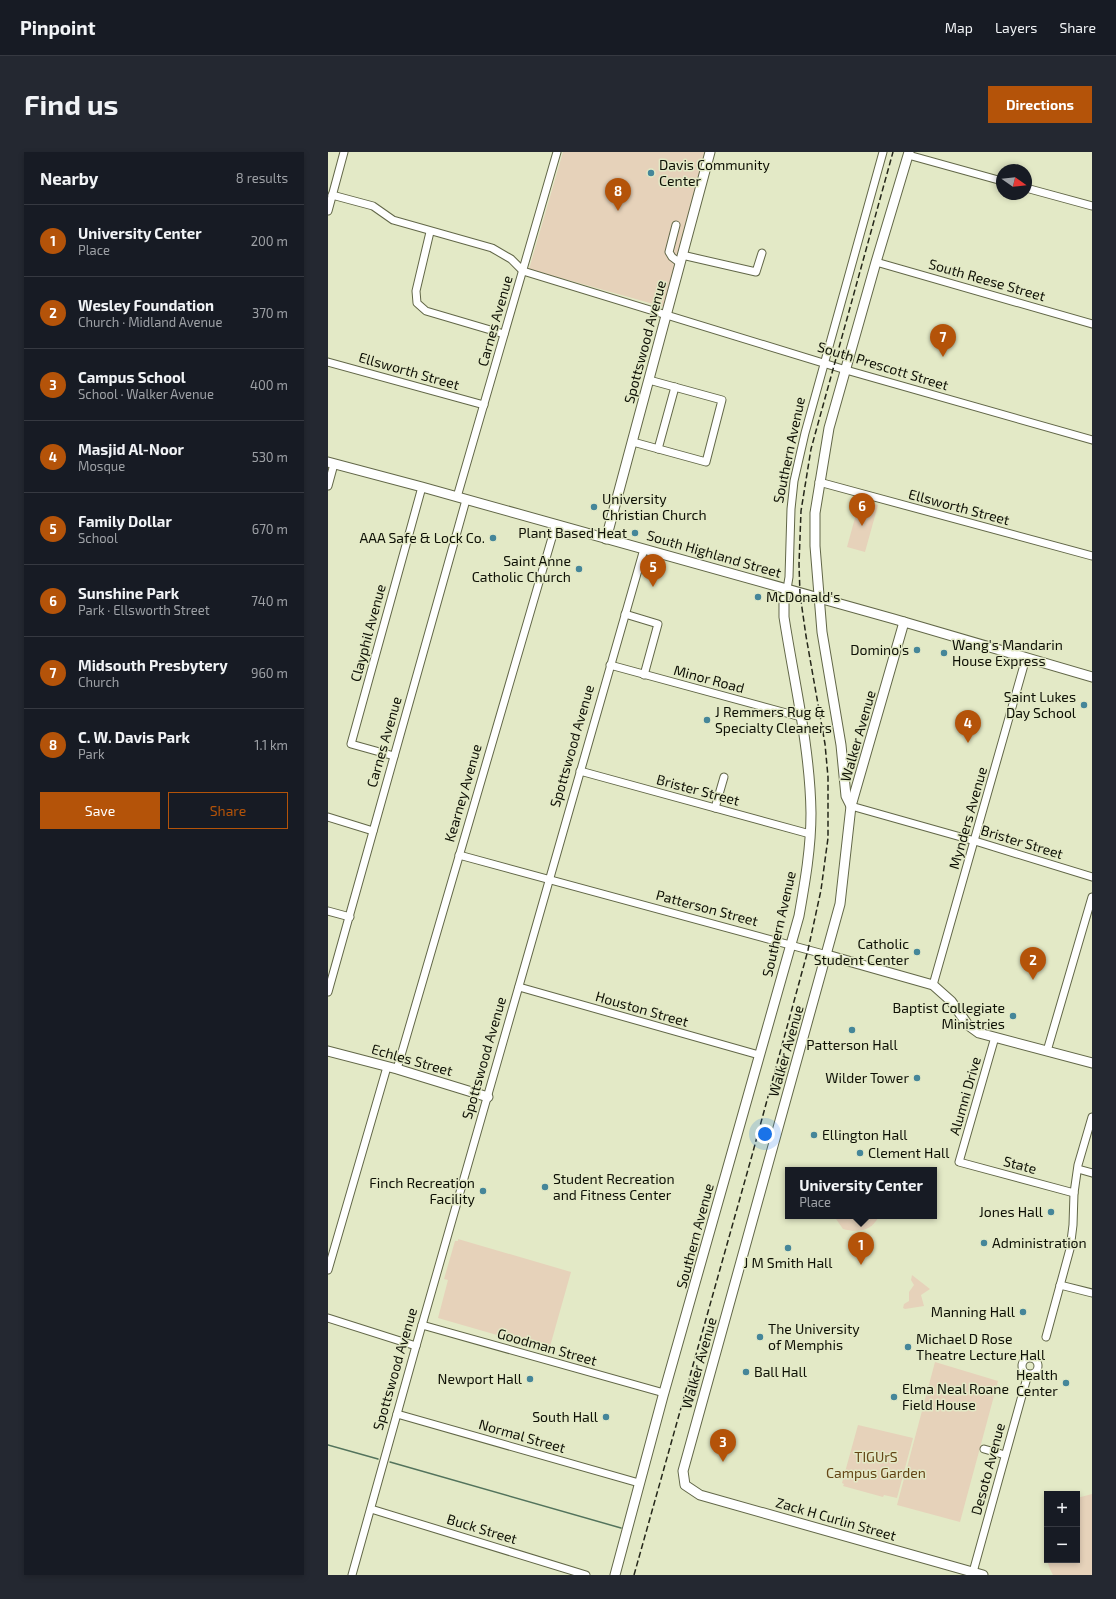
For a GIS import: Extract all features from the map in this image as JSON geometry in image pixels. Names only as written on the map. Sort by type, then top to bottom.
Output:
[{"type":"street","points":[[328,210],[344,152]]},
{"type":"street","name":"Carnes Avenue","points":[[328,992],[394,756],[462,498],[484,405],[557,152]]},
{"type":"street","name":"Spottswood Avenue","points":[[606,539],[710,152]]},
{"type":"street","name":"Southern Avenue","points":[[615,1575],[633,1515],[639,1484],[696,1286],[758,1056],[791,945],[804,889],[810,834],[809,771],[784,617],[784,603],[789,577],[790,512],[794,481],[805,433],[883,152]]},
{"type":"street","points":[[851,806],[846,796],[841,745],[822,632],[819,599],[815,513],[829,428],[908,153],[996,179]]},
{"type":"street","points":[[1032,190],[1092,206]]},
{"type":"street","points":[[332,195],[373,206],[393,220],[430,232],[492,248],[511,260],[523,271]]},
{"type":"street","points":[[676,225],[669,252],[672,257],[756,272],[762,252]]},
{"type":"street","points":[[430,232],[416,291],[417,303],[426,311],[504,334]]},
{"type":"street","name":"South Reese Street","points":[[876,262],[1092,324]]},
{"type":"street","name":"South Prescott Street","points":[[523,271],[824,362],[846,370],[1092,440]]},
{"type":"street","name":"Ellsworth Street","points":[[328,362],[484,405]]},
{"type":"street","points":[[633,442],[706,462],[722,400],[649,380]]},
{"type":"street","points":[[658,449],[675,387]]},
{"type":"street","points":[[328,486],[331,463]]},
{"type":"street","name":"South Highland Street","points":[[331,463],[556,524],[904,622],[1092,677]]},
{"type":"street","name":"Ellsworth Street","points":[[819,482],[1092,556]]},
{"type":"street","name":"Clayphil Avenue","points":[[394,756],[351,744],[422,487]]},
{"type":"street","name":"Kearney Avenue","points":[[397,1069],[458,855],[556,524]]},
{"type":"street","name":"Spottswood Avenue","points":[[352,1575],[548,880],[644,549]]},
{"type":"street","points":[[625,614],[658,624],[644,674]]},
{"type":"street","name":"Walker Avenue","points":[[684,1485],[683,1471],[827,955],[843,889],[851,806],[904,622]]},
{"type":"street","name":"Mynders Avenue","points":[[933,985],[1026,658]]},
{"type":"street","name":"Minor Road","points":[[610,665],[801,717]]},
{"type":"street","name":"Brister Street","points":[[580,770],[810,834]]},
{"type":"street","points":[[715,808],[724,777]]},
{"type":"street","name":"Brister Street","points":[[851,806],[975,841],[1092,877]]},
{"type":"street","points":[[328,818],[373,831]]},
{"type":"street","name":"Patterson Street","points":[[458,855],[933,985],[951,1001],[968,1025],[979,1033],[1092,1063]]},
{"type":"street","points":[[1047,1051],[1092,897]]},
{"type":"street","points":[[328,911],[350,916]]},
{"type":"street","name":"Houston Street","points":[[519,987],[758,1056]]},
{"type":"street","name":"Alumni Drive","points":[[960,1162],[995,1037]]},
{"type":"street","name":"Echles Street","points":[[328,1051],[397,1069],[488,1097]]},
{"type":"street","points":[[328,1270],[387,1067]]},
{"type":"street","points":[[1046,1337],[1070,1243],[1073,1225],[1074,1193],[1078,1169],[1092,1117]]},
{"type":"street","name":"State","points":[[960,1162],[1074,1193]]},
{"type":"street","points":[[1078,1169],[1092,1173]]},
{"type":"street","points":[[1060,1285],[1092,1293]]},
{"type":"street","points":[[328,1318],[416,1346]]},
{"type":"street","name":"Goodman Street","points":[[422,1325],[664,1393]]},
{"type":"street","name":"Desoto Avenue","points":[[973,1572],[1028,1374]]},
{"type":"street","name":"Normal Street","points":[[397,1414],[639,1484]]},
{"type":"street","points":[[984,1449],[1005,1455]]},
{"type":"street","name":"Zack H Curlin Street","points":[[684,1485],[700,1495],[709,1498],[983,1575]]},
{"type":"street","name":"Buck Street","points":[[371,1509],[586,1575]]},
{"type":"green space","points":[[563,152],[707,152],[664,307],[529,269]]},
{"type":"green space","points":[[860,500],[878,505],[865,552],[847,547]]},
{"type":"green space","points":[[836,1219],[877,1219],[873,1225],[864,1230],[854,1231],[843,1229]]},
{"type":"green space","points":[[458,1239],[571,1272],[549,1350],[438,1318],[448,1280],[444,1279],[455,1241],[458,1241]]},
{"type":"green space","points":[[912,1275],[930,1289],[921,1295],[924,1306],[905,1309],[903,1308],[904,1304],[909,1301],[909,1292],[914,1285],[911,1280]]},
{"type":"green space","points":[[935,1362],[998,1381],[960,1522],[897,1505]]},
{"type":"green space","name":"TIGUrS Campus Garden","points":[[858,1425],[913,1438],[897,1498],[884,1495],[883,1497],[843,1486],[844,1484],[842,1483]]},
{"type":"green space","points":[[1092,1494],[1092,1575],[1053,1575],[1048,1563],[1080,1563],[1080,1497]]},
{"type":"waterway","points":[[328,1445],[378,1459]]},
{"type":"waterway","points":[[390,1462],[621,1528]]},
{"type":"railway","points":[[634,1575],[751,1159],[808,950],[821,890],[828,838],[828,777],[825,744],[800,594],[799,564],[801,511],[811,449],[893,152]]},
{"type":"place","name":"Davis Community Center","points":[[651,173]]},
{"type":"place","name":"C. W. Davis Park","points":[[618,211]]},
{"type":"place","name":"Midsouth Presbytery","points":[[943,357]]},
{"type":"place","name":"University Christian Church","points":[[594,507]]},
{"type":"place","name":"Sunshine Park","points":[[862,526]]},
{"type":"place","name":"Plant Based Heat","points":[[635,533]]},
{"type":"place","name":"AAA Safe & Lock Co.","points":[[493,538]]},
{"type":"place","name":"Saint Anne Catholic Church","points":[[579,569]]},
{"type":"place","name":"Family Dollar","points":[[653,587]]},
{"type":"place","name":"McDonald's","points":[[758,597]]},
{"type":"place","name":"Domino's","points":[[917,650]]},
{"type":"place","name":"Wang's Mandarin House Express","points":[[944,653]]},
{"type":"place","name":"Saint Lukes Day School","points":[[1084,705]]},
{"type":"place","name":"J Remmers Rug & Specialty Cleaners","points":[[707,720]]},
{"type":"place","name":"Masjid Al-Noor","points":[[968,743]]},
{"type":"place","name":"Catholic Student Center","points":[[917,952]]},
{"type":"place","name":"Wesley Foundation","points":[[1033,980]]},
{"type":"place","name":"Baptist Collegiate Ministries","points":[[1013,1016]]},
{"type":"place","name":"Patterson Hall","points":[[852,1030]]},
{"type":"place","name":"Wilder Tower","points":[[917,1078]]},
{"type":"place","name":"Ellington Hall","points":[[814,1135]]},
{"type":"place","name":"Clement Hall","points":[[860,1153]]},
{"type":"place","name":"Student Recreation and Fitness Center","points":[[545,1187]]},
{"type":"place","name":"Finch Recreation Facility","points":[[483,1191]]},
{"type":"place","name":"Jones Hall","points":[[1051,1212]]},
{"type":"place","name":"Administration","points":[[984,1243]]},
{"type":"place","name":"J M Smith Hall","points":[[788,1248]]},
{"type":"place","name":"University Center","points":[[861,1265]]},
{"type":"place","name":"Manning Hall","points":[[1023,1312]]},
{"type":"place","name":"The University of Memphis","points":[[760,1337]]},
{"type":"place","name":"Michael D Rose Theatre Lecture Hall","points":[[908,1347]]},
{"type":"place","name":"Ball Hall","points":[[746,1372]]},
{"type":"place","name":"Newport Hall","points":[[530,1379]]},
{"type":"place","name":"Health Center","points":[[1066,1383]]},
{"type":"place","name":"Elma Neal Roane Field House","points":[[894,1397]]},
{"type":"place","name":"South Hall","points":[[606,1417]]},
{"type":"place","name":"Campus School","points":[[723,1462]]}]
